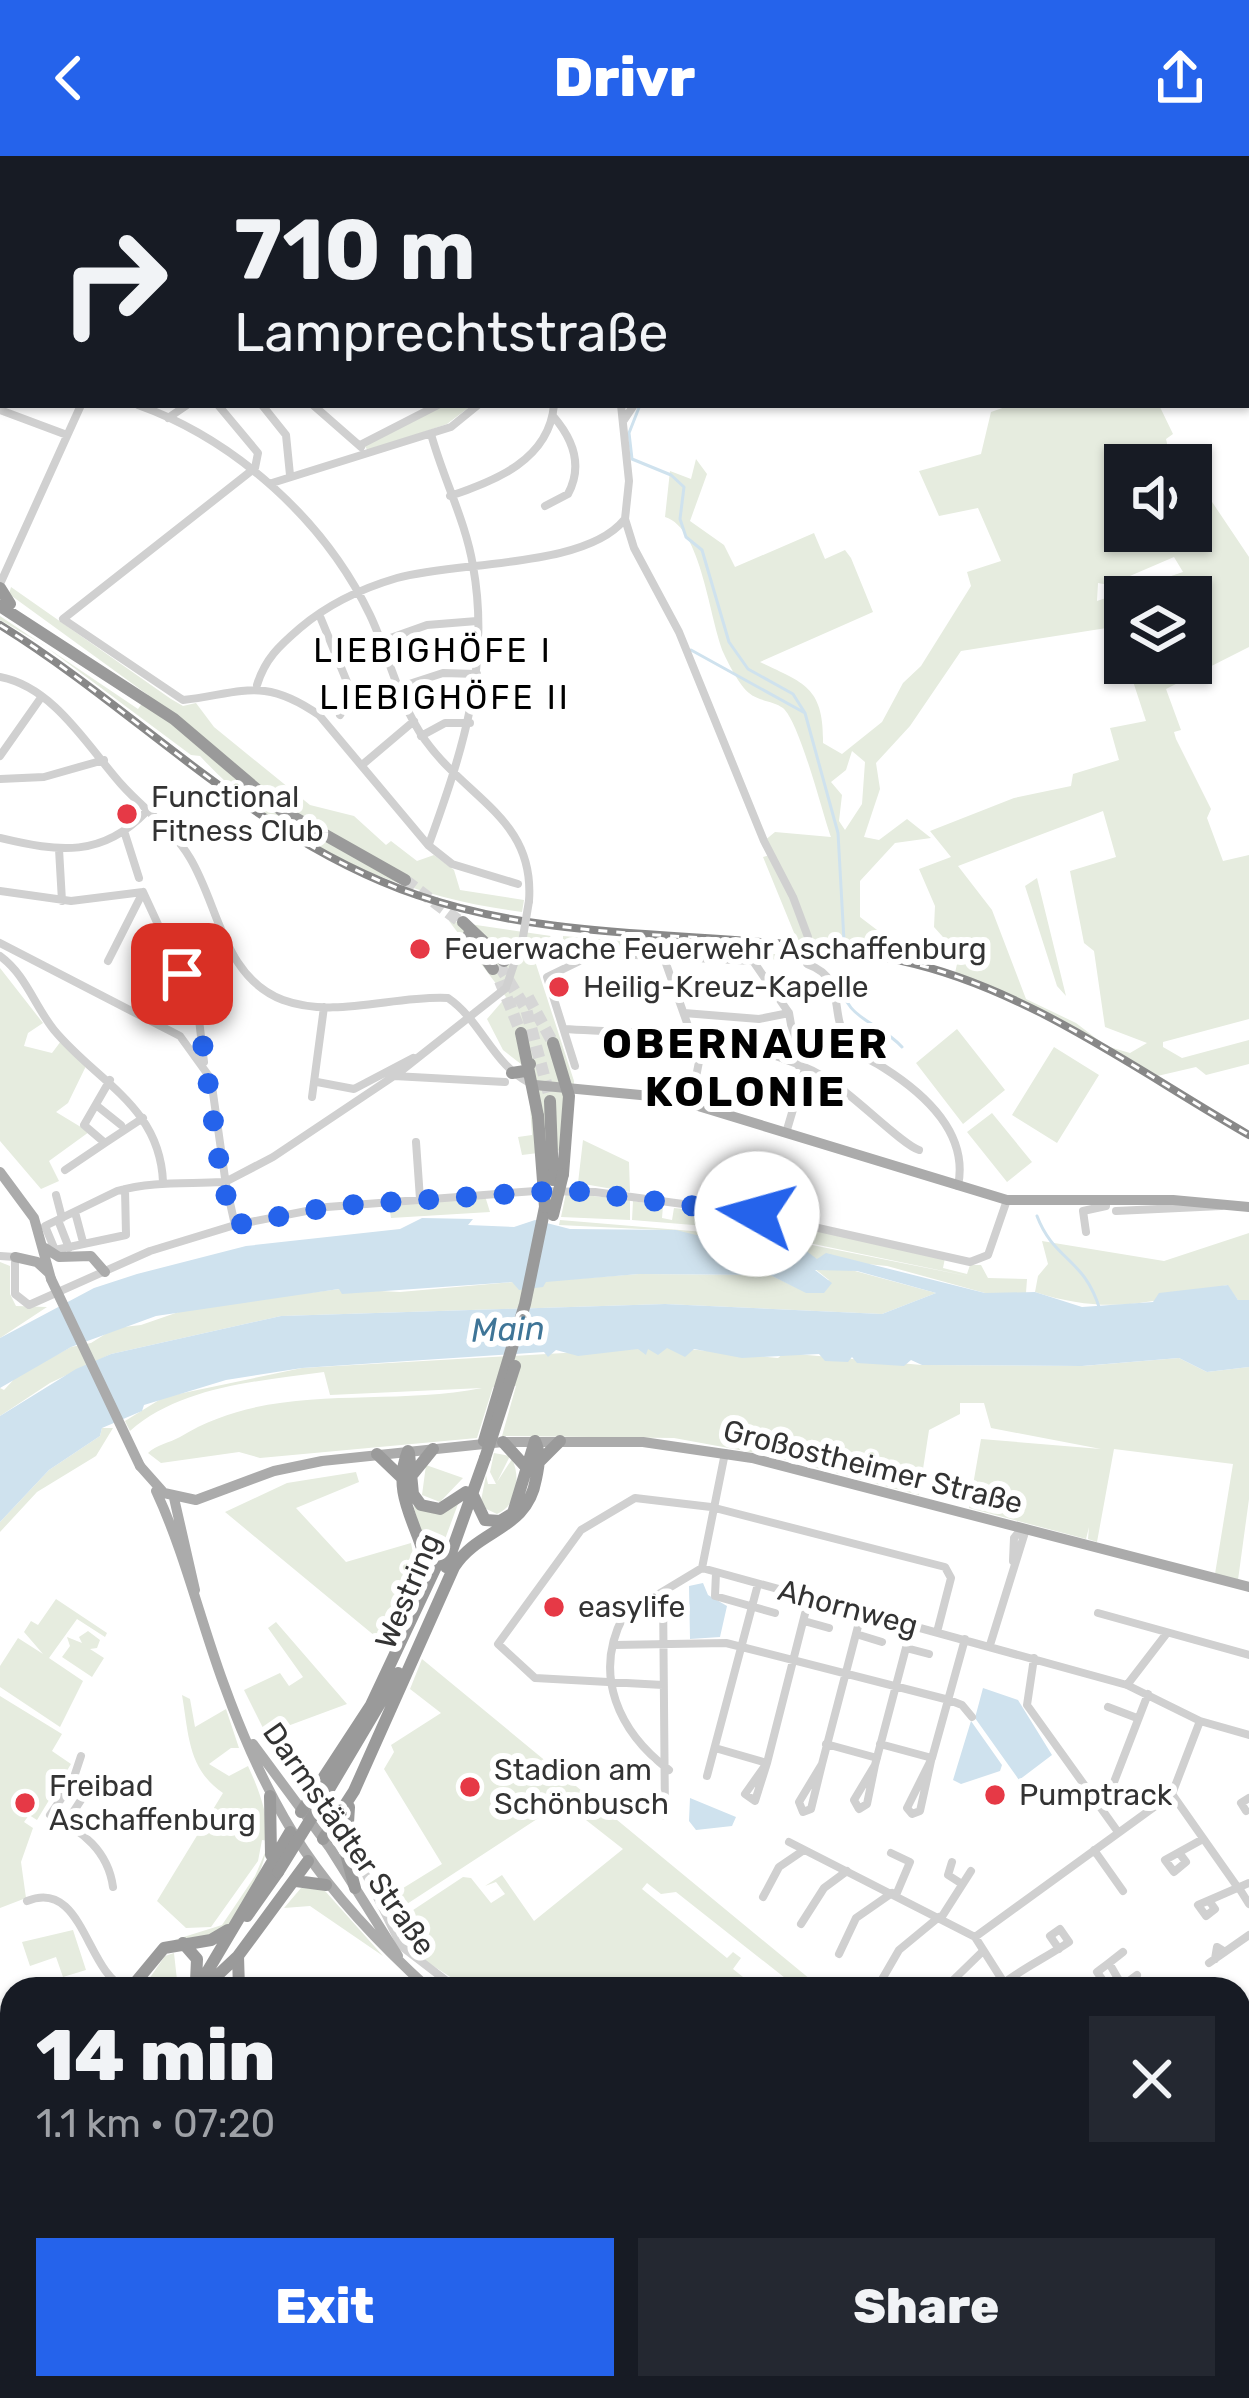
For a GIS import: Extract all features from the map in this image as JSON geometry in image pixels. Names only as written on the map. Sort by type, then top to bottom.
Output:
[{"type":"highway","points":[[0,586],[2,605]]},
{"type":"highway","points":[[2,605],[102,670],[319,834],[405,880]]},
{"type":"highway","points":[[2,605],[124,679],[172,722]]},
{"type":"highway","points":[[462,923],[499,965]]},
{"type":"highway","points":[[482,1458],[549,1211],[553,1130],[521,1033]]},
{"type":"highway","points":[[482,1458],[515,1366],[542,1267],[569,1101],[553,1043]]},
{"type":"highway","points":[[509,1077],[530,1071]]},
{"type":"highway","points":[[546,1110],[549,1211]]},
{"type":"highway","points":[[355,1888],[345,1840],[354,1791],[460,1558],[525,1513],[536,1441]]},
{"type":"highway","points":[[377,1454],[406,1477],[416,1500],[428,1509],[446,1507],[470,1493],[485,1520],[507,1518],[522,1496],[532,1464],[560,1441]]},
{"type":"highway","points":[[503,1442],[532,1464]]},
{"type":"highway","points":[[406,1477],[433,1450]]},
{"type":"highway","points":[[408,1451],[404,1508],[427,1560],[434,1609]]},
{"type":"highway","name":"Westring","points":[[206,1977],[325,1796],[402,1666],[482,1458]]},
{"type":"highway","name":"Westring","points":[[359,1736],[370,1705],[433,1590]]},
{"type":"highway","points":[[301,1804],[370,1705]]},
{"type":"highway","points":[[318,1833],[354,1791]]},
{"type":"highway","points":[[270,1796],[274,1868]]},
{"type":"highway","points":[[205,1977],[232,1924],[274,1868],[290,1832]]},
{"type":"highway","points":[[211,1977],[238,1956],[308,1861]]},
{"type":"highway","points":[[296,1881],[326,1885]]},
{"type":"highway","points":[[138,1977],[158,1952],[182,1942],[211,1940],[232,1924]]},
{"type":"highway","points":[[182,1942],[199,1964],[200,1977]]},
{"type":"highway","points":[[238,1956],[239,1977]]},
{"type":"main road","points":[[530,1071],[569,1101],[691,1103],[1007,1200],[1249,1208]]},
{"type":"main road","points":[[0,1172],[28,1207],[43,1236],[68,1253],[96,1259],[102,1273]]},
{"type":"main road","points":[[15,1257],[35,1249],[43,1236]]},
{"type":"main road","name":"Großostheimer Straße","points":[[43,1236],[51,1277],[140,1466],[150,1481],[174,1498],[196,1500],[274,1471],[377,1454],[503,1442],[701,1449],[1249,1587]]},
{"type":"main road","points":[[51,1277],[55,1264],[68,1253]]},
{"type":"main road","points":[[15,1257],[38,1262],[51,1277]]},
{"type":"main road","name":"Darmstädter Straße","points":[[150,1481],[270,1796],[326,1885],[377,1943],[416,1977]]},
{"type":"main road","name":"Darmstädter Straße","points":[[174,1498],[196,1600]]},
{"type":"main road","points":[[182,1519],[196,1500]]},
{"type":"main road","name":"Darmstädter Straße","points":[[240,1724],[301,1804],[382,1935],[418,1977]]},
{"type":"main road","points":[[301,1804],[290,1832],[318,1833],[308,1861]]},
{"type":"street","points":[[0,586],[80,408]]},
{"type":"street","points":[[68,1253],[43,1236],[60,1219],[125,1189],[163,1182],[226,1181],[273,1157],[394,1076],[512,981],[529,901],[529,866],[512,827],[453,776],[422,736],[358,593],[255,468],[145,408]]},
{"type":"street","points":[[168,418],[183,408]]},
{"type":"street","points":[[221,408],[259,453],[255,468],[63,619],[183,700],[257,686],[298,700],[319,715],[428,845],[452,864],[518,884]]},
{"type":"street","points":[[264,408],[286,435],[290,475]]},
{"type":"street","points":[[316,408],[362,450]]},
{"type":"street","points":[[362,450],[433,408]]},
{"type":"street","points":[[272,483],[362,450],[430,434],[464,419],[475,408]]},
{"type":"street","points":[[621,408],[629,481],[625,519],[793,897],[808,937],[807,964],[823,970],[838,989],[841,1028],[851,1047],[924,1097],[953,1136],[962,1160],[957,1187]]},
{"type":"street","points":[[623,421],[633,408]]},
{"type":"street","points":[[0,410],[67,436]]},
{"type":"street","points":[[450,496],[512,471],[539,442],[553,410]]},
{"type":"street","points":[[545,506],[568,494],[577,469],[566,430],[553,410]]},
{"type":"street","points":[[428,845],[470,723],[478,621],[473,564],[430,434]]},
{"type":"street","points":[[257,686],[270,655],[319,614],[358,593],[404,577],[594,545],[625,519]]},
{"type":"street","points":[[319,614],[352,694],[340,715]]},
{"type":"street","points":[[382,641],[427,625],[478,621]]},
{"type":"street","points":[[400,686],[442,674],[477,674]]},
{"type":"street","points":[[0,677],[40,699],[77,728],[192,860],[235,957],[263,989],[284,1000],[324,1006],[448,998],[470,1017],[509,1077]]},
{"type":"street","points":[[0,755],[40,699]]},
{"type":"street","points":[[362,765],[414,721]]},
{"type":"street","points":[[422,736],[445,723],[470,723]]},
{"type":"street","points":[[0,779],[44,777],[104,760]]},
{"type":"street","points":[[0,838],[59,849],[104,844],[125,834],[147,812]]},
{"type":"street","points":[[125,834],[139,878]]},
{"type":"street","points":[[59,849],[62,901]]},
{"type":"street","points":[[0,891],[62,901],[143,892]]},
{"type":"street","points":[[108,961],[143,892]]},
{"type":"street","points":[[143,892],[198,1011],[235,1225]]},
{"type":"street","points":[[0,943],[154,1019],[180,1036],[204,1062]]},
{"type":"street","points":[[574,1066],[548,974],[596,952],[753,961],[767,987]]},
{"type":"street","points":[[0,956],[16,969],[62,1039],[110,1080],[143,1118],[162,1158],[163,1182]]},
{"type":"street","points":[[182,974],[235,957]]},
{"type":"street","points":[[664,958],[692,1037]]},
{"type":"street","points":[[674,987],[757,992],[772,986],[789,1013],[802,1066],[786,1133]]},
{"type":"street","points":[[312,1096],[324,1006]]},
{"type":"street","points":[[684,1013],[759,1019],[789,1013]]},
{"type":"street","points":[[564,1029],[692,1037],[802,1066],[881,1118],[904,1146],[919,1150]]},
{"type":"street","points":[[691,1103],[704,1041]]},
{"type":"street","points":[[317,1082],[354,1089],[420,1056]]},
{"type":"street","points":[[394,1076],[509,1077]]},
{"type":"street","points":[[105,1143],[84,1125],[110,1080]]},
{"type":"street","points":[[96,1105],[121,1126]]},
{"type":"street","points":[[65,1170],[143,1118]]},
{"type":"street","points":[[416,1142],[420,1199]]},
{"type":"street","points":[[68,1253],[83,1242],[126,1235],[125,1189]]},
{"type":"street","points":[[0,1256],[15,1257],[15,1294],[25,1304],[235,1225],[334,1206],[595,1192],[795,1220],[970,1262],[988,1255],[1007,1200]]},
{"type":"street","points":[[56,1195],[68,1253]]},
{"type":"street","points":[[1086,1232],[1083,1211],[1106,1206],[1106,1200]]},
{"type":"street","points":[[1116,1211],[1218,1209],[1222,1204]]},
{"type":"street","points":[[75,1212],[83,1242]]},
{"type":"street","points":[[701,1449],[713,1457],[717,1478]]},
{"type":"street","points":[[667,1769],[635,1740],[608,1684],[614,1645],[624,1615],[702,1568],[725,1453]]},
{"type":"street","points":[[663,1685],[535,1678],[502,1652],[501,1636],[592,1520],[635,1498],[711,1507],[945,1567],[951,1578],[937,1632]]},
{"type":"street","points":[[999,1523],[1013,1542],[1013,1562]]},
{"type":"street","points":[[1013,1542],[1024,1529]]},
{"type":"street","points":[[990,1645],[1024,1529]]},
{"type":"street","name":"Ahornweg","points":[[702,1568],[1126,1685],[1200,1721],[1249,1735]]},
{"type":"street","points":[[716,1574],[715,1596],[776,1613]]},
{"type":"street","points":[[707,1776],[758,1584]]},
{"type":"street","points":[[663,1590],[664,1816]]},
{"type":"street","points":[[715,1748],[767,1763],[809,1598]]},
{"type":"street","points":[[822,1764],[799,1802],[802,1811],[811,1809],[862,1612]]},
{"type":"street","points":[[1098,1613],[1249,1654]]},
{"type":"street","points":[[804,1621],[829,1628]]},
{"type":"street","points":[[876,1761],[854,1800],[859,1809],[867,1804],[912,1625]]},
{"type":"street","points":[[1126,1685],[1167,1633]]},
{"type":"street","points":[[856,1634],[882,1642]]},
{"type":"street","points":[[932,1760],[910,1799],[907,1808],[913,1814],[920,1811],[965,1639]]},
{"type":"street","points":[[614,1645],[742,1646],[949,1700],[972,1717]]},
{"type":"street","points":[[906,1648],[929,1654]]},
{"type":"street","points":[[1034,1658],[1027,1705],[1118,1832]]},
{"type":"street","points":[[1092,1797],[1114,1782],[1148,1694]]},
{"type":"street","points":[[1108,1707],[1137,1718]]},
{"type":"street","points":[[975,1937],[1172,1794],[1200,1721]]},
{"type":"street","points":[[826,1744],[876,1761]]},
{"type":"street","points":[[880,1744],[932,1760]]},
{"type":"street","points":[[81,1756],[72,1783],[50,1816],[90,1839],[109,1862],[113,1887]]},
{"type":"street","points":[[1172,1794],[1241,1885],[1249,1904]]},
{"type":"street","points":[[1249,1798],[1241,1803],[1249,1810]]},
{"type":"street","points":[[66,1823],[81,1800]]},
{"type":"street","points":[[1180,1854],[1203,1839]]},
{"type":"street","points":[[789,1842],[897,1891],[975,1937],[1000,1977]]},
{"type":"street","points":[[763,1898],[779,1867],[804,1850]]},
{"type":"street","points":[[1094,1850],[1124,1891]]},
{"type":"street","points":[[839,1954],[856,1918],[897,1891],[910,1862],[891,1852]]},
{"type":"street","points":[[358,1859],[401,1946],[439,1977]]},
{"type":"street","points":[[952,1862],[948,1875],[962,1884]]},
{"type":"street","points":[[801,1924],[824,1888],[848,1871]]},
{"type":"street","points":[[884,1977],[899,1950],[940,1917],[971,1871]]},
{"type":"street","points":[[1210,1902],[1241,1885]]},
{"type":"street","points":[[27,1901],[54,1900],[80,1919],[99,1969],[111,1977]]},
{"type":"street","points":[[1212,1961],[1249,1935]]},
{"type":"street","points":[[1019,1977],[1059,1949]]},
{"type":"street","points":[[956,1977],[983,1951]]},
{"type":"street","points":[[1099,1977],[1096,1972],[1123,1952]]},
{"type":"street","points":[[1109,1963],[1118,1977]]},
{"type":"street","points":[[1133,1977],[1137,1975]]},
{"type":"shaded area","points":[[436,408],[468,408],[447,424],[368,451],[364,445]]},
{"type":"shaded area","points":[[1002,408],[1160,408],[1173,434],[1167,444],[1104,444],[1104,552],[1212,552],[1212,502],[1249,557],[1249,647],[1212,666],[1212,576],[1171,576],[1183,572],[1174,557],[1130,576],[1104,576],[1104,584],[1098,583],[1097,601],[1104,599],[1104,628],[961,651],[910,726],[876,763],[880,789],[864,837],[879,840],[907,819],[931,838],[895,843],[860,881],[860,917],[898,946],[888,954],[797,940],[763,857],[770,855],[764,841],[775,832],[831,837],[790,717],[783,708],[746,690],[724,654],[696,556],[678,525],[665,517],[670,471],[691,479],[696,459],[707,474],[690,521],[724,545],[735,567],[814,533],[825,559],[845,550],[851,558],[873,612],[760,662],[808,689],[820,710],[823,743],[842,754],[882,722],[903,683],[921,666],[971,586],[967,572],[1001,561],[978,508],[939,516],[919,471],[981,454],[991,412]],"holes":[[[852,751],[865,762],[862,804],[845,830],[839,821],[842,795],[831,782],[846,770]]]},
{"type":"shaded area","points":[[11,587],[171,699],[183,706],[196,703],[214,727],[310,805],[354,816],[386,845],[391,841],[417,861],[434,855],[454,870],[460,890],[524,900],[522,912],[477,905],[390,880],[307,841],[269,817],[200,756],[191,755],[46,647],[138,709],[148,695],[9,594]]},
{"type":"shaded area","points":[[1134,684],[1176,684],[1166,689],[1181,730],[1174,732],[1211,809],[1207,818],[1223,861],[1249,855],[1249,1019],[1163,1042],[1163,1047],[1182,1058],[1249,1040],[1249,1064],[1206,1075],[1196,1067],[1153,1077],[1020,1001],[955,973],[959,955],[934,927],[935,906],[919,869],[951,857],[930,831],[1014,798],[1071,786],[1073,774],[1119,760],[1110,728],[1146,721]],"holes":[[[1103,811],[1116,857],[1070,871],[1084,943],[1094,951],[1105,1027],[1147,1043],[1130,1053],[1106,1046],[1076,1023],[1026,999],[992,910],[958,866]]]},
{"type":"shaded area","points":[[1037,878],[1066,996],[1057,986],[1025,886]]},
{"type":"shaded area","points":[[449,921],[551,936],[535,949],[535,961],[574,1081],[570,1149],[522,1155],[518,1137],[532,1135],[529,1091],[535,1075],[503,1050],[487,1019],[506,997]]},
{"type":"shaded area","points":[[563,936],[786,955],[786,960],[593,950],[563,946]]},
{"type":"shaded area","points":[[0,968],[43,1023],[28,1033],[24,1046],[52,1053],[61,1041],[87,1064],[68,1103],[56,1112],[89,1132],[49,1161],[59,1181],[41,1189],[0,1141]]},
{"type":"shaded area","points":[[957,1029],[1005,1090],[963,1124],[916,1063]]},
{"type":"shaded area","points":[[1054,1047],[1099,1075],[1057,1143],[1012,1115]]},
{"type":"shaded area","points":[[992,1113],[1032,1162],[1007,1182],[967,1132]]},
{"type":"shaded area","points":[[583,1140],[629,1162],[630,1192],[578,1183]]},
{"type":"shaded area","points":[[566,1193],[630,1200],[630,1220],[561,1217]]},
{"type":"shaded area","points":[[485,1196],[490,1212],[391,1218],[389,1205]]},
{"type":"shaded area","points":[[633,1201],[663,1206],[662,1218],[672,1220],[674,1208],[753,1217],[732,1216],[730,1228],[632,1220]]},
{"type":"shaded area","points":[[758,1217],[945,1258],[943,1268],[967,1274],[970,1265],[981,1265],[988,1278],[1027,1279],[1026,1293],[985,1293],[887,1266],[817,1259],[719,1233],[777,1238],[972,1277],[756,1232]]},
{"type":"shaded area","points":[[560,1220],[718,1233],[712,1239],[662,1230],[559,1225]]},
{"type":"shaded area","points":[[1249,1233],[1249,1300],[1238,1300],[1227,1285],[1109,1305],[1035,1292],[1038,1276],[1048,1264],[1042,1241],[1164,1261]]},
{"type":"shaded area","points":[[0,1262],[10,1266],[10,1294],[16,1306],[47,1307],[0,1338]]},
{"type":"shaded area","points":[[844,1268],[936,1293],[882,1314],[665,1304],[281,1316],[111,1354],[50,1383],[0,1416],[0,1388],[4,1390],[17,1376],[115,1328],[141,1325],[193,1307],[340,1289],[400,1292],[513,1282],[523,1288],[546,1281],[639,1274],[770,1275],[806,1292],[829,1280],[815,1269]]},
{"type":"shaded area","points":[[667,1347],[922,1365],[1083,1366],[1179,1358],[1207,1372],[1249,1367],[1249,1499],[1238,1580],[1215,1574],[1233,1464],[1114,1449],[1097,1542],[1088,1539],[1089,1527],[1086,1539],[969,1508],[981,1439],[1101,1449],[991,1428],[984,1403],[960,1403],[960,1414],[929,1430],[919,1495],[767,1455],[674,1438],[502,1436],[516,1386],[493,1387],[477,1438],[260,1458],[239,1452],[161,1463],[148,1453],[215,1419],[252,1408],[482,1388],[330,1395],[324,1372],[197,1395],[150,1416],[130,1431],[125,1421],[164,1397],[302,1368]]},
{"type":"shaded area","points":[[102,1428],[113,1428],[96,1456],[37,1492],[0,1532],[0,1522],[49,1470],[100,1436]]},
{"type":"shaded area","points":[[494,1453],[510,1456],[497,1482],[512,1459],[516,1474],[513,1498],[497,1514],[480,1506],[486,1475],[488,1484],[496,1484],[490,1472]]},
{"type":"shaded area","points":[[426,1465],[463,1478],[440,1502],[422,1495]]},
{"type":"shaded area","points":[[356,1472],[359,1482],[296,1508],[346,1562],[411,1543],[418,1580],[387,1646],[225,1512],[287,1483]]},
{"type":"shaded area","points":[[458,1504],[431,1577],[414,1507]]},
{"type":"shaded area","points":[[56,1599],[107,1633],[105,1637],[77,1619],[49,1658],[83,1681],[60,1727],[0,1687],[0,1666],[18,1638],[43,1654],[24,1632],[31,1621],[38,1625]]},
{"type":"shaded area","points":[[276,1622],[347,1704],[266,1734],[244,1690],[280,1673],[289,1686],[303,1677],[268,1628]]},
{"type":"shaded area","points":[[88,1631],[100,1640],[97,1648],[90,1649],[104,1658],[92,1677],[62,1657],[70,1646],[67,1637],[82,1643],[79,1637]]},
{"type":"shaded area","points":[[422,1659],[807,1977],[784,1977],[676,1892],[661,1894],[647,1883],[642,1889],[727,1958],[733,1952],[741,1958],[733,1969],[743,1977],[450,1977],[407,1949],[393,1929],[395,1922],[463,1877],[471,1878],[491,1903],[505,1894],[496,1882],[485,1886],[502,1875],[534,1921],[623,1849],[563,1802],[387,1917],[379,1903],[442,1864],[384,1769],[394,1752],[391,1745],[441,1713],[410,1689]]},
{"type":"shaded area","points":[[182,1695],[190,1699],[195,1727],[226,1709],[239,1748],[231,1748],[209,1764],[229,1776],[248,1766],[265,1814],[267,1841],[262,1840],[258,1861],[211,1927],[186,1928],[157,1901],[223,1793],[196,1762]]},
{"type":"shaded area","name":"Freibad Aschaffenburg","points":[[0,1696],[62,1734],[52,1751],[71,1764],[37,1820],[29,1815],[24,1822],[33,1828],[21,1862],[26,1898],[0,1908]]},
{"type":"shaded area","points":[[266,1851],[251,1890],[223,1933],[174,1940],[222,1925]]},
{"type":"shaded area","points":[[318,1886],[383,1956],[310,1906],[284,1908],[301,1888]]},
{"type":"shaded area","points":[[73,1930],[86,1970],[63,1977],[56,1957],[30,1966],[22,1942]]},
{"type":"shaded area","points":[[174,1953],[177,1977],[150,1977],[165,1956]]},
{"type":"water","name":"Main","points":[[422,1218],[473,1219],[468,1225],[514,1227],[535,1220],[570,1229],[676,1230],[712,1239],[718,1233],[782,1249],[797,1244],[817,1259],[826,1253],[985,1293],[1035,1292],[1082,1307],[1153,1302],[1159,1293],[1228,1285],[1238,1300],[1249,1300],[1249,1367],[1207,1372],[1179,1358],[1082,1366],[922,1365],[911,1360],[904,1366],[857,1363],[852,1357],[848,1362],[825,1361],[819,1354],[742,1358],[694,1349],[685,1357],[667,1348],[658,1355],[648,1349],[646,1355],[638,1349],[578,1356],[556,1350],[548,1357],[544,1352],[302,1368],[226,1380],[144,1405],[142,1411],[102,1428],[100,1436],[49,1470],[0,1522],[0,1416],[76,1369],[111,1354],[281,1316],[665,1304],[882,1314],[936,1293],[857,1271],[815,1270],[832,1283],[824,1293],[806,1293],[770,1275],[639,1274],[546,1282],[543,1287],[519,1290],[512,1282],[342,1294],[339,1289],[156,1316],[71,1347],[0,1388],[0,1338],[94,1288],[246,1246],[400,1229]]},
{"type":"water","points":[[703,1583],[708,1595],[727,1606],[720,1637],[690,1639],[689,1586]]},
{"type":"water","points":[[983,1688],[1018,1700],[1052,1755],[1019,1780],[975,1718]]},
{"type":"water","points":[[971,1721],[1002,1765],[1000,1771],[961,1784],[953,1780]]},
{"type":"water","points":[[690,1798],[736,1817],[732,1826],[696,1830],[689,1821]]},
{"type":"waterway","points":[[639,408],[629,433],[632,459],[671,475],[684,487],[680,519],[686,537],[702,550],[729,642],[748,669],[793,694],[805,713],[838,833],[844,941]]},
{"type":"waterway","points":[[691,650],[805,713]]},
{"type":"waterway","points":[[840,976],[842,991],[854,1011],[902,1047]]},
{"type":"waterway","points":[[1037,1216],[1052,1242],[1086,1279],[1100,1310]]},
{"type":"tunnel","points":[[405,880],[462,923]]},
{"type":"tunnel","points":[[499,965],[526,1009],[549,1094]]},
{"type":"tunnel","points":[[500,981],[521,1033]]},
{"type":"tunnel","points":[[528,997],[553,1043]]},
{"type":"railway","points":[[0,625],[252,809],[359,871],[417,895],[536,923],[842,950],[948,974],[1038,1011],[1249,1135]]},
{"type":"place","name":"Functional Fitness Club","points":[[127,814]]},
{"type":"place","name":"Feuerwache Feuerwehr Aschaffenburg","points":[[420,949]]},
{"type":"place","name":"Heilig-Kreuz-Kapelle","points":[[559,987]]},
{"type":"place","name":"easylife","points":[[554,1607]]},
{"type":"place","name":"Stadion am Schönbusch","points":[[470,1787]]},
{"type":"place","name":"Pumptrack","points":[[995,1795]]},
{"type":"place","name":"Freibad Aschaffenburg","points":[[25,1803]]},
{"type":"district","name":"LIEBIGHÖFE I","points":[[433,650]]},
{"type":"district","name":"LIEBIGHÖFE II","points":[[445,697]]},
{"type":"district","name":"OBERNAUER KOLONIE","points":[[746,1068]]},
{"type":"route","points":[[182,974],[198,1011],[222,1182],[235,1225],[334,1206],[567,1190],[757,1214]]}]
